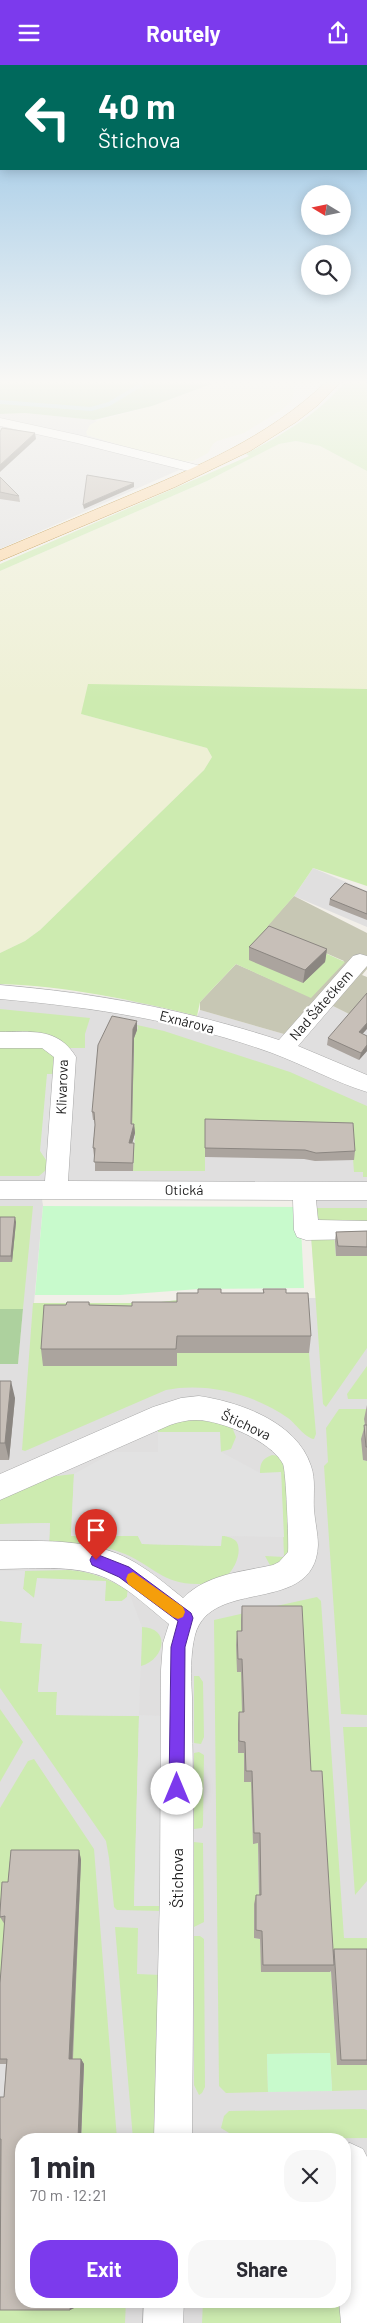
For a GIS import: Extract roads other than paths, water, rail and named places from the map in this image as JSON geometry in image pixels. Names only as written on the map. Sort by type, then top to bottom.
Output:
[{"type":"main road","points":[[0,556],[157,488]]},
{"type":"street","name":"Nad Šátečkem","points":[[283,1049],[360,961]]},
{"type":"street","name":"Exnárova","points":[[0,992],[68,998],[141,1011],[283,1049],[367,1084]]},
{"type":"street","name":"Klivarova","points":[[0,1040],[47,1041],[59,1047],[65,1057],[56,1190]]},
{"type":"street","name":"Otická","points":[[0,1190],[367,1191]]},
{"type":"street","points":[[304,1191],[306,1229],[365,1230]]},
{"type":"street","name":"Štichova","points":[[0,1487],[164,1415],[184,1409],[210,1409],[267,1433],[287,1448],[297,1465],[303,1551],[295,1568],[287,1574],[206,1596],[193,1607],[186,1618],[178,1647],[176,1677],[177,1920],[173,2133]]},
{"type":"street","points":[[0,1555],[80,1557],[96,1560],[124,1572],[186,1618]]},
{"type":"street","points":[[354,2162],[361,2323]]},
{"type":"street","points":[[163,2323],[164,2308]]}]
